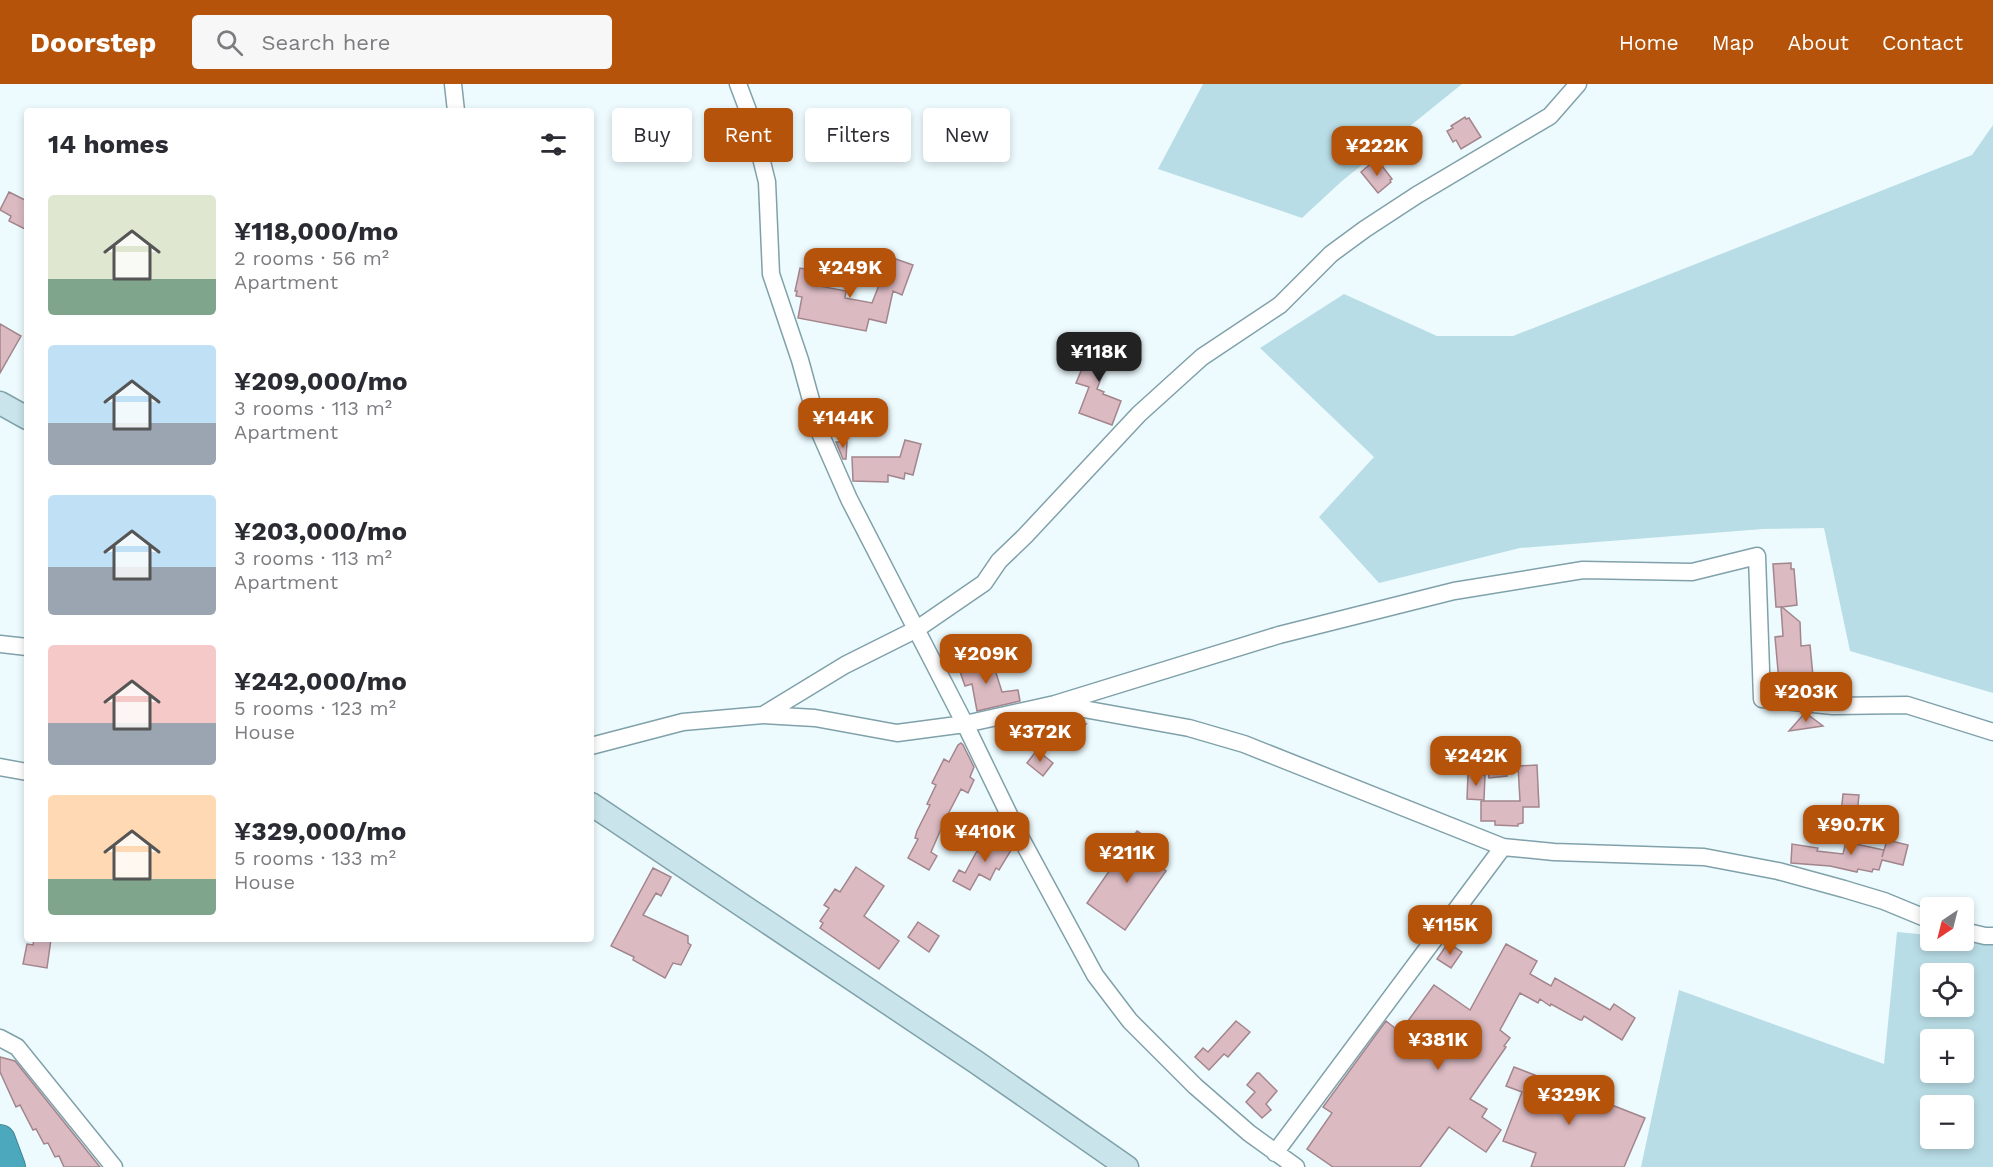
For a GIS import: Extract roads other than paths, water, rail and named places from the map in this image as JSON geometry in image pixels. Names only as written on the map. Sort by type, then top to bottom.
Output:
[{"type":"highway","points":[[0,1140],[10,1167]]},
{"type":"street","points":[[453,84],[456,108]]},
{"type":"street","points":[[738,84],[752,121],[767,182],[771,274],[800,360],[820,433],[849,500],[917,629],[1017,831],[1095,975],[1130,1021],[1195,1086],[1275,1153],[1296,1167]]},
{"type":"street","points":[[763,715],[845,665],[917,629],[984,583],[999,561],[1139,414],[1202,357],[1280,305],[1331,254],[1365,229],[1417,195],[1550,116],[1578,84]]},
{"type":"street","points":[[0,403],[24,415]]},
{"type":"street","points":[[594,745],[683,722],[763,715],[815,718],[897,733],[965,724],[1055,704],[1279,635],[1454,591],[1583,570],[1692,572],[1757,556],[1762,699],[1833,706],[1907,705],[1993,732]]},
{"type":"street","points":[[0,644],[24,647]]},
{"type":"street","points":[[1055,704],[1188,728],[1244,744],[1503,847],[1554,852],[1704,857],[1778,871],[1884,901],[1920,916]]},
{"type":"street","points":[[0,768],[24,772]]},
{"type":"street","points":[[594,806],[976,1062],[1127,1167]]},
{"type":"street","points":[[1275,1153],[1503,847]]},
{"type":"street","points":[[1974,933],[1993,936]]},
{"type":"street","points":[[0,1038],[17,1047],[114,1167]]}]
